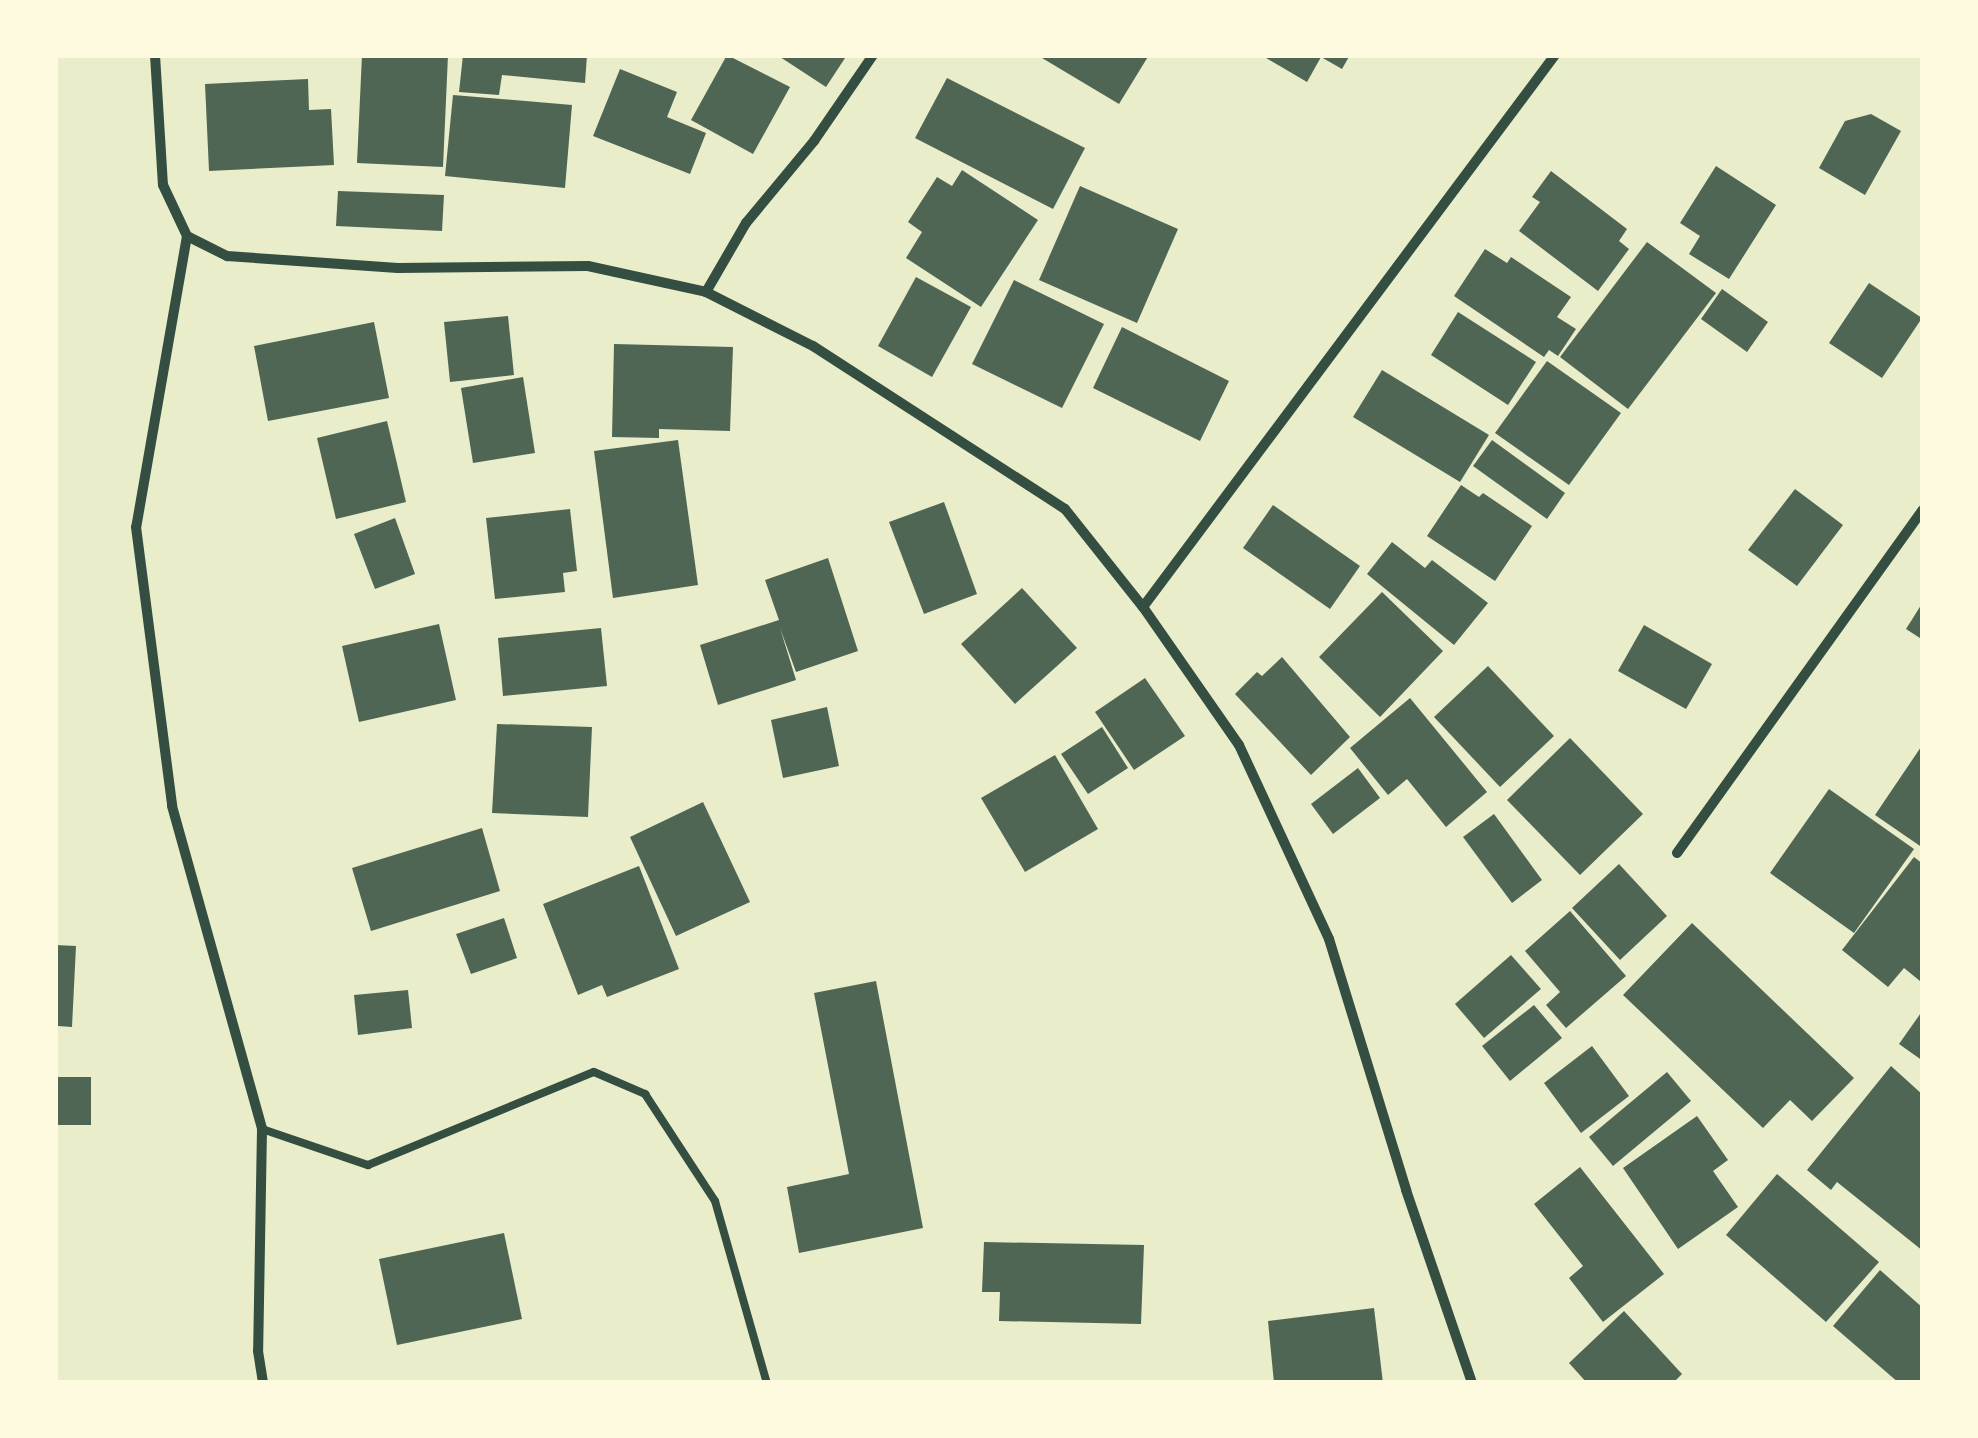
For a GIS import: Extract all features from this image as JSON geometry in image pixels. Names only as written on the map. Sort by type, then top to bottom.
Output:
[{"type":"street","points":[[155,55],[163,185],[187,236],[136,527],[172,806],[262,1129],[258,1351],[263,1383]]},
{"type":"street","points":[[706,292],[746,223],[814,141],[872,55]]},
{"type":"street","points":[[1143,607],[1555,55]]},
{"type":"street","points":[[187,236],[227,256],[398,268],[588,266],[706,292],[813,346],[1065,510],[1143,607],[1238,744],[1328,939],[1406,1190],[1472,1383]]},
{"type":"street","points":[[1676,853],[1923,510]]},
{"type":"lane","points":[[262,1129],[368,1165],[594,1072],[644,1094],[715,1201],[768,1383]]},
{"type":"building","points":[[362,55],[448,55],[443,167],[357,163]]},
{"type":"building","points":[[463,55],[587,55],[585,83],[502,75],[499,95],[459,92]]},
{"type":"building","points":[[727,55],[790,87],[753,154],[691,120]]},
{"type":"building","points":[[777,55],[847,55],[826,87]]},
{"type":"building","points":[[1037,55],[1149,55],[1119,104]]},
{"type":"building","points":[[1261,55],[1350,55],[1342,69],[1321,57],[1307,82]]},
{"type":"building","points":[[620,69],[677,92],[667,117],[706,133],[690,174],[593,136]]},
{"type":"building","points":[[947,78],[1085,148],[1053,209],[915,138]]},
{"type":"building","points":[[308,79],[309,110],[331,109],[334,165],[209,171],[205,84]]},
{"type":"building","points":[[453,95],[572,105],[565,188],[445,176]]},
{"type":"building","points":[[1871,114],[1901,131],[1865,195],[1819,168],[1845,121]]},
{"type":"building","points":[[1716,166],[1776,205],[1729,279],[1689,254],[1700,236],[1680,223]]},
{"type":"building","points":[[962,170],[1038,220],[981,307],[906,258],[922,232],[908,222],[937,177],[952,186]]},
{"type":"building","points":[[1551,171],[1627,229],[1619,241],[1629,249],[1598,291],[1519,231],[1540,202],[1532,197]]},
{"type":"building","points":[[1080,186],[1178,229],[1137,323],[1039,280]]},
{"type":"building","points":[[338,191],[444,195],[442,231],[336,226]]},
{"type":"building","points":[[1647,242],[1716,293],[1628,409],[1560,357]]},
{"type":"building","points":[[1485,249],[1507,263],[1511,257],[1571,297],[1557,317],[1576,329],[1558,356],[1549,350],[1544,357],[1454,296]]},
{"type":"building","points":[[916,277],[971,307],[932,377],[878,346]]},
{"type":"building","points":[[1014,280],[1104,324],[1062,408],[972,364]]},
{"type":"building","points":[[1869,283],[1922,318],[1882,378],[1829,343]]},
{"type":"building","points":[[1722,289],[1768,322],[1747,352],[1701,319]]},
{"type":"building","points":[[1458,312],[1536,362],[1508,405],[1431,355]]},
{"type":"building","points":[[508,316],[514,375],[450,382],[444,322]]},
{"type":"building","points":[[374,322],[389,398],[268,421],[254,346]]},
{"type":"building","points":[[1122,327],[1229,381],[1200,441],[1093,388]]},
{"type":"building","points":[[614,344],[733,347],[730,431],[659,429],[659,438],[612,437]]},
{"type":"building","points":[[1547,361],[1621,413],[1569,485],[1495,433]]},
{"type":"building","points":[[1382,370],[1489,435],[1460,482],[1353,417]]},
{"type":"building","points":[[523,377],[535,453],[473,463],[461,388]]},
{"type":"building","points":[[387,421],[406,502],[336,519],[317,438]]},
{"type":"building","points":[[678,440],[698,585],[613,598],[594,451]]},
{"type":"building","points":[[1492,440],[1565,493],[1547,519],[1473,466]]},
{"type":"building","points":[[1461,485],[1479,497],[1483,493],[1532,526],[1495,581],[1427,536]]},
{"type":"building","points":[[1795,489],[1843,525],[1797,586],[1748,550]]},
{"type":"building","points":[[944,502],[977,594],[924,614],[889,522]]},
{"type":"building","points":[[1273,505],[1360,566],[1330,609],[1243,548]]},
{"type":"building","points":[[570,509],[577,571],[563,573],[565,592],[495,599],[486,518]]},
{"type":"building","points":[[395,518],[415,574],[375,589],[354,534]]},
{"type":"building","points":[[1392,542],[1425,568],[1432,560],[1488,603],[1454,645],[1367,574]]},
{"type":"building","points":[[828,558],[858,651],[796,672],[780,628],[796,680],[718,705],[700,645],[779,620],[765,580]]},
{"type":"building","points":[[1022,588],[1077,648],[1015,704],[961,644]]},
{"type":"building","points":[[1382,592],[1443,651],[1380,717],[1319,657]]},
{"type":"building","points":[[1923,602],[1923,640],[1906,629]]},
{"type":"building","points":[[439,624],[456,700],[359,722],[342,646]]},
{"type":"building","points":[[1644,625],[1712,664],[1686,709],[1618,671]]},
{"type":"building","points":[[601,628],[607,686],[503,696],[498,638]]},
{"type":"building","points":[[1282,657],[1350,737],[1311,775],[1235,694],[1257,672],[1262,676]]},
{"type":"building","points":[[1488,666],[1554,736],[1500,787],[1434,717]]},
{"type":"building","points":[[1145,678],[1185,736],[1134,770],[1095,712]]},
{"type":"building","points":[[1410,698],[1487,792],[1446,827],[1407,779],[1388,795],[1350,748]]},
{"type":"building","points":[[827,707],[839,766],[783,778],[771,720]]},
{"type":"building","points":[[497,724],[592,727],[588,817],[492,813]]},
{"type":"building","points":[[1102,727],[1128,768],[1088,794],[1061,754]]},
{"type":"building","points":[[1570,738],[1643,814],[1580,875],[1507,800]]},
{"type":"building","points":[[1923,744],[1923,848],[1875,815]]},
{"type":"building","points":[[1055,755],[1098,829],[1025,872],[981,798]]},
{"type":"building","points":[[1358,768],[1380,798],[1333,834],[1311,804]]},
{"type":"building","points":[[1829,789],[1914,849],[1854,933],[1770,873]]},
{"type":"building","points":[[703,802],[750,902],[676,936],[630,837]]},
{"type":"building","points":[[1494,814],[1542,880],[1512,903],[1463,837]]},
{"type":"building","points":[[482,828],[500,891],[371,931],[352,868]]},
{"type":"building","points":[[1914,857],[1923,864],[1923,978],[1920,981],[1904,968],[1888,987],[1842,950]]},
{"type":"building","points":[[1619,864],[1667,916],[1620,960],[1572,908]]},
{"type":"building","points":[[639,866],[679,969],[607,997],[602,985],[578,995],[543,904]]},
{"type":"building","points":[[1570,911],[1626,976],[1566,1028],[1546,1005],[1560,992],[1525,951]]},
{"type":"building","points":[[504,918],[517,958],[471,974],[456,934]]},
{"type":"building","points":[[1692,923],[1854,1078],[1812,1121],[1790,1100],[1763,1128],[1623,995]]},
{"type":"building","points":[[55,945],[76,946],[72,1027],[58,1026],[58,1033]]},
{"type":"building","points":[[1511,955],[1541,989],[1484,1038],[1455,1004]]},
{"type":"building","points":[[876,981],[923,1228],[799,1253],[787,1187],[849,1174],[814,993]]},
{"type":"building","points":[[408,990],[412,1028],[358,1035],[354,995]]},
{"type":"building","points":[[1534,1005],[1562,1038],[1510,1081],[1482,1046]]},
{"type":"building","points":[[1923,1010],[1923,1061],[1899,1044]]},
{"type":"building","points":[[1592,1046],[1629,1096],[1581,1133],[1544,1083]]},
{"type":"building","points":[[1891,1066],[1923,1095],[1923,1251],[1837,1182],[1831,1190],[1807,1170]]},
{"type":"building","points":[[1667,1072],[1691,1101],[1613,1166],[1589,1137]]},
{"type":"building","points":[[55,1077],[91,1077],[91,1125],[55,1125]]},
{"type":"building","points":[[1697,1116],[1728,1160],[1713,1171],[1738,1207],[1678,1249],[1623,1168]]},
{"type":"building","points":[[1580,1167],[1664,1274],[1603,1322],[1569,1278],[1583,1266],[1534,1204]]},
{"type":"building","points":[[1777,1174],[1879,1262],[1826,1322],[1726,1235]]},
{"type":"building","points":[[504,1233],[522,1319],[397,1345],[379,1259]]},
{"type":"building","points":[[984,1242],[1144,1245],[1141,1324],[999,1321],[1000,1292],[982,1292]]},
{"type":"building","points":[[1880,1270],[1923,1308],[1923,1383],[1899,1383],[1833,1326]]},
{"type":"building","points":[[1374,1308],[1383,1383],[1274,1383],[1268,1321]]},
{"type":"building","points":[[1624,1311],[1682,1374],[1673,1383],[1587,1383],[1569,1363]]}]
